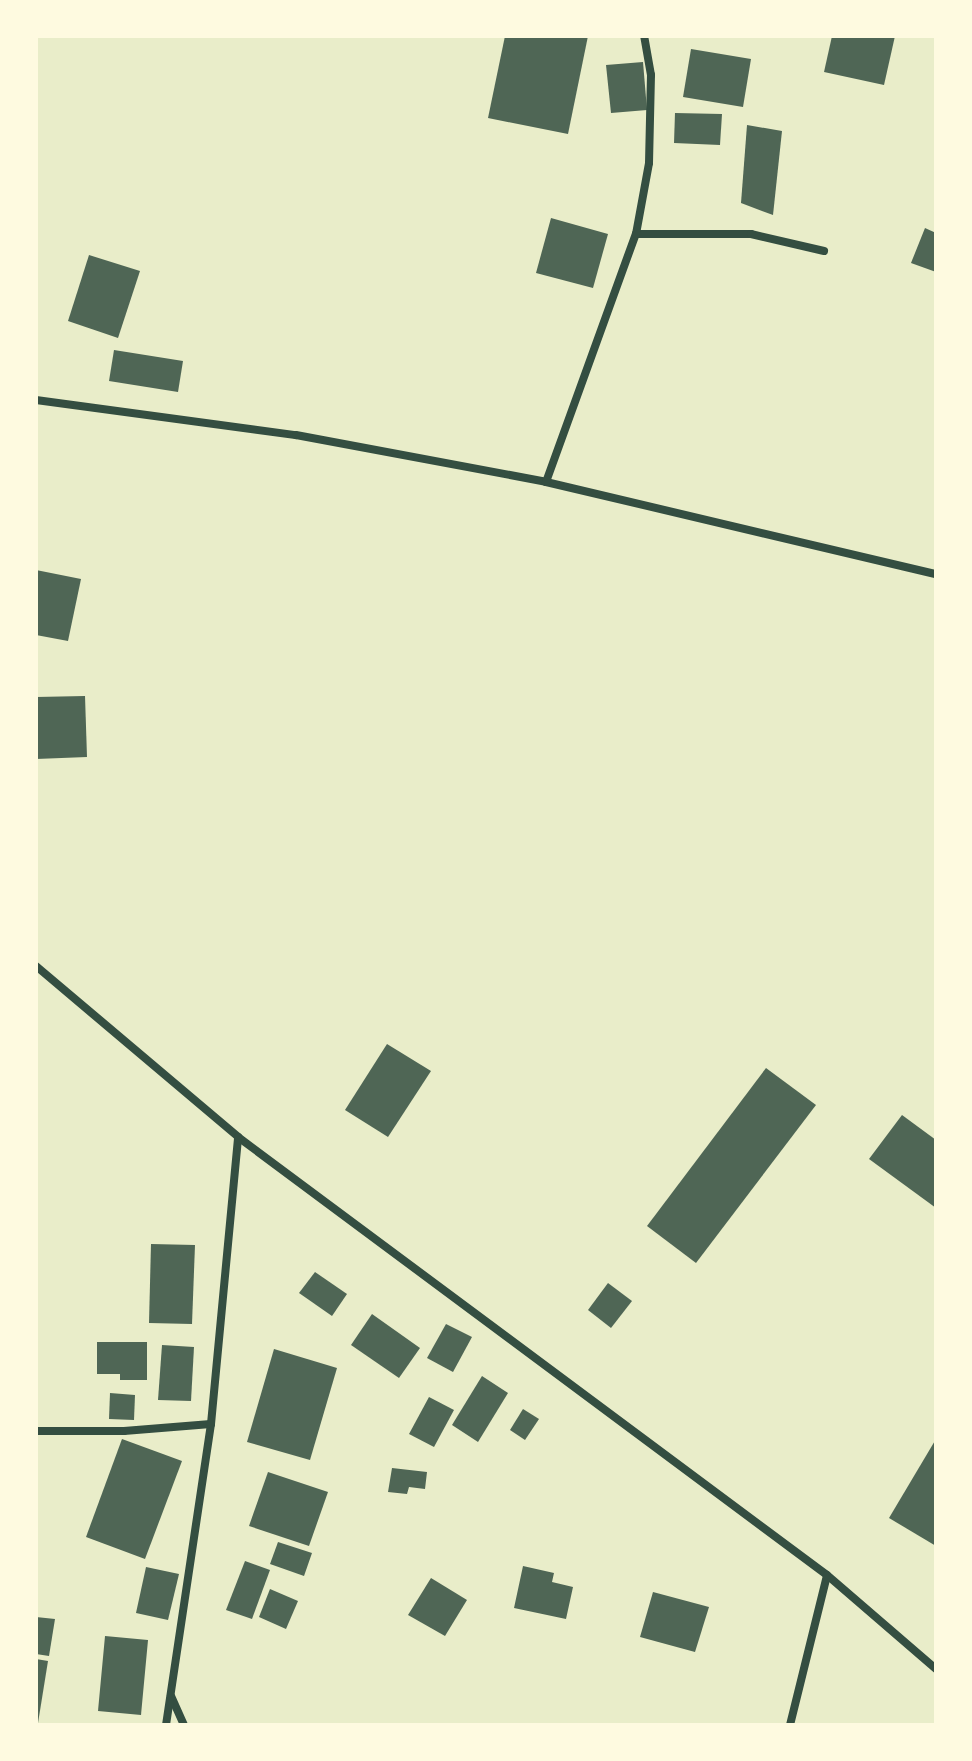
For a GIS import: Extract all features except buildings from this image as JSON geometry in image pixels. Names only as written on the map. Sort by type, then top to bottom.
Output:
[{"type":"street","points":[[546,482],[636,234],[649,163],[651,75],[644,36]]},
{"type":"street","points":[[636,234],[751,234],[824,251]]},
{"type":"street","points":[[36,400],[296,435],[546,482],[936,574]]},
{"type":"street","points":[[36,966],[238,1137],[827,1575],[936,1669]]},
{"type":"street","points":[[166,1725],[211,1424],[238,1137]]},
{"type":"street","points":[[36,1431],[124,1431],[211,1424]]},
{"type":"street","points":[[790,1725],[827,1575]]},
{"type":"street","points":[[171,1696],[184,1725]]}]
